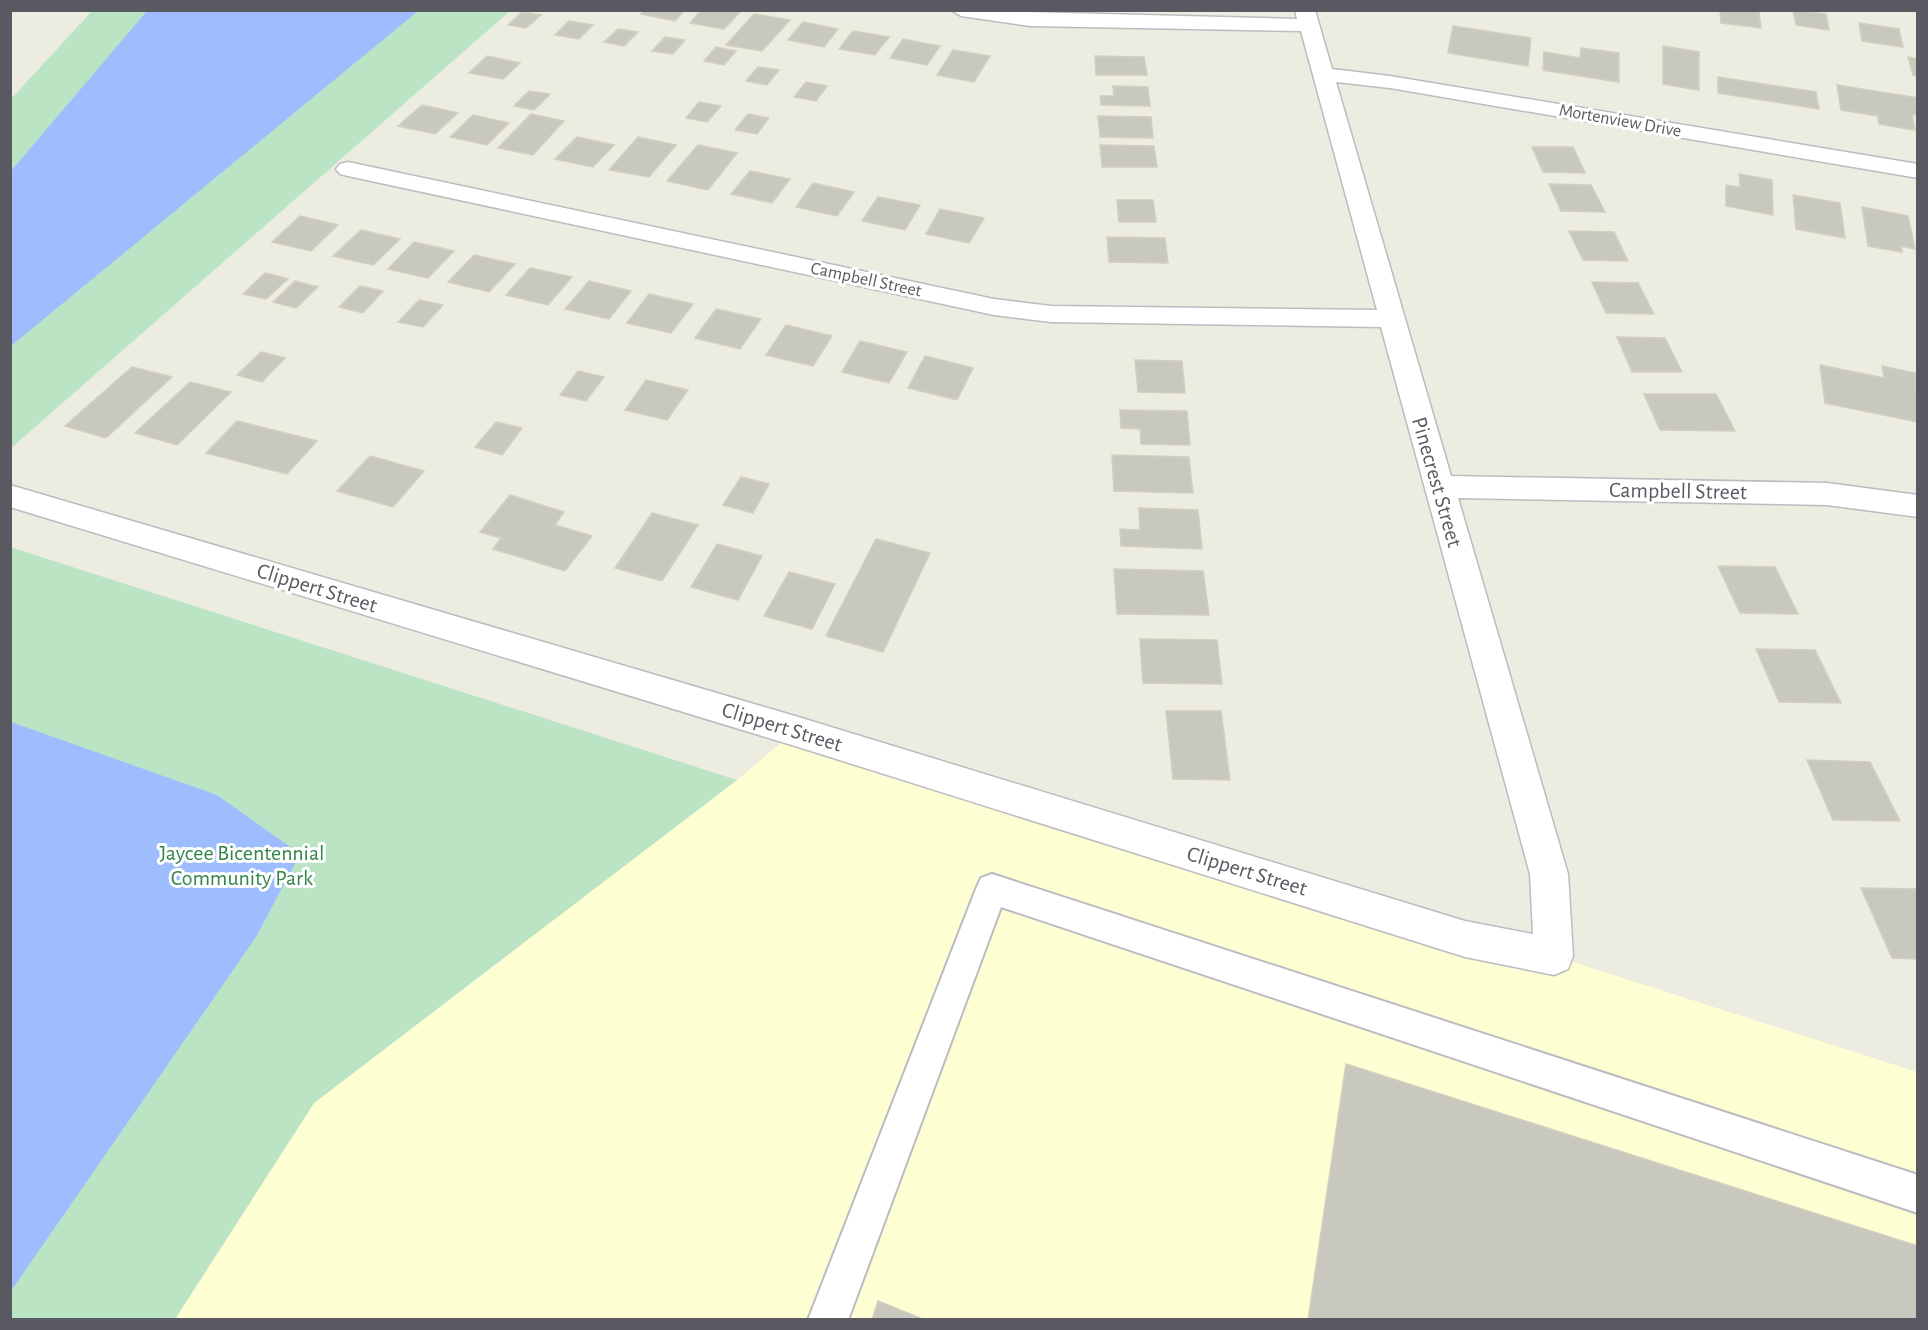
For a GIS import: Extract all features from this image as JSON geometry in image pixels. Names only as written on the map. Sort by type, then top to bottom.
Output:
[{"type":"street","points":[[961,10],[1030,20],[1307,18]]},
{"type":"street","name":"Pinecrest Street","points":[[1307,18],[1438,487],[1550,874],[1554,956]]},
{"type":"street","name":"Mortenview Drive","points":[[1322,74],[1390,82],[1917,171]]},
{"type":"street","name":"Campbell Street","points":[[348,169],[994,307],[1051,314],[1392,319]]},
{"type":"street","name":"Campbell Street","points":[[1438,487],[1827,494],[1917,506]]},
{"type":"street","name":"Clippert Street","points":[[10,496],[795,731],[1466,939],[1554,956]]},
{"type":"lane","points":[[828,1320],[992,889],[1917,1194]]},
{"type":"shaded area","points":[[795,731],[1554,956],[1917,1072],[1917,1319],[175,1320],[314,1103],[737,780]]},
{"type":"green space","points":[[92,11],[510,11],[11,448],[10,100]]},
{"type":"green space","name":"Jaycee Bicentennial Community Park","points":[[10,547],[737,780],[314,1103],[175,1319],[11,1319]]},
{"type":"water","points":[[147,11],[418,11],[11,346],[11,171]]},
{"type":"water","points":[[11,722],[217,795],[300,854],[256,937],[11,1291]]},
{"type":"building","points":[[645,10],[685,10],[675,21],[641,14]]},
{"type":"building","points":[[701,10],[740,12],[724,29],[690,23]]},
{"type":"building","points":[[1720,10],[1759,12],[1761,28],[1721,23]]},
{"type":"building","points":[[1793,10],[1826,14],[1829,30],[1796,25]]},
{"type":"building","points":[[522,12],[541,15],[526,28],[508,25]]},
{"type":"building","points":[[754,14],[790,20],[762,51],[726,45]]},
{"type":"building","points":[[569,21],[593,25],[579,39],[555,35]]},
{"type":"building","points":[[803,22],[838,29],[824,47],[788,40]]},
{"type":"building","points":[[1859,23],[1899,29],[1903,47],[1862,41]]},
{"type":"building","points":[[1453,26],[1531,38],[1528,66],[1448,53]]},
{"type":"building","points":[[618,29],[638,32],[624,46],[604,42]]},
{"type":"building","points":[[853,31],[889,37],[875,55],[839,49]]},
{"type":"building","points":[[665,37],[685,40],[673,54],[652,51]]},
{"type":"building","points":[[903,39],[940,46],[927,65],[890,58]]},
{"type":"building","points":[[1663,46],[1699,52],[1699,90],[1663,84]]},
{"type":"building","points":[[716,47],[736,51],[724,65],[704,61]]},
{"type":"building","points":[[1581,48],[1619,53],[1619,82],[1543,70],[1544,52],[1580,58]]},
{"type":"building","points":[[953,50],[990,56],[974,82],[937,75]]},
{"type":"building","points":[[487,56],[520,63],[503,79],[469,73]]},
{"type":"building","points":[[1095,56],[1144,57],[1147,75],[1096,75]]},
{"type":"building","points":[[1908,57],[1918,59],[1918,76],[1913,75]]},
{"type":"building","points":[[758,67],[779,70],[767,85],[746,81]]},
{"type":"building","points":[[1718,77],[1816,92],[1819,109],[1718,93]]},
{"type":"building","points":[[806,82],[827,86],[816,101],[794,97]]},
{"type":"building","points":[[1837,85],[1918,98],[1918,115],[1912,114],[1915,130],[1879,124],[1878,116],[1841,110]]},
{"type":"building","points":[[1113,86],[1148,87],[1150,106],[1101,105],[1100,96],[1114,96]]},
{"type":"building","points":[[529,91],[550,94],[534,110],[514,106]]},
{"type":"building","points":[[699,102],[721,106],[707,122],[686,118]]},
{"type":"building","points":[[422,105],[458,113],[435,134],[398,126]]},
{"type":"building","points":[[531,114],[564,121],[533,155],[498,148]]},
{"type":"building","points":[[748,114],[769,118],[757,134],[735,130]]},
{"type":"building","points":[[473,115],[509,123],[487,145],[450,137]]},
{"type":"building","points":[[1098,116],[1151,117],[1153,138],[1100,137]]},
{"type":"building","points":[[577,137],[614,145],[593,167],[555,159]]},
{"type":"building","points":[[638,137],[676,145],[649,177],[609,170]]},
{"type":"building","points":[[698,145],[737,153],[708,190],[667,181]]},
{"type":"building","points":[[1100,145],[1154,146],[1157,167],[1102,167]]},
{"type":"building","points":[[1532,147],[1573,147],[1585,173],[1543,172]]},
{"type":"building","points":[[750,171],[790,179],[772,203],[731,194]]},
{"type":"building","points":[[1739,174],[1772,180],[1773,215],[1726,206],[1726,185],[1740,187]]},
{"type":"building","points":[[813,183],[854,192],[837,216],[796,207]]},
{"type":"building","points":[[1549,184],[1591,185],[1605,212],[1561,211]]},
{"type":"building","points":[[1793,195],[1840,203],[1845,238],[1796,229]]},
{"type":"building","points":[[878,197],[920,205],[905,230],[862,221]]},
{"type":"building","points":[[1117,200],[1153,200],[1156,222],[1119,222]]},
{"type":"building","points":[[1862,207],[1908,216],[1915,249],[1901,246],[1902,252],[1868,246]]},
{"type":"building","points":[[940,209],[984,218],[969,243],[926,234]]},
{"type":"building","points":[[300,216],[338,225],[311,251],[272,242]]},
{"type":"building","points":[[361,230],[400,239],[373,265],[333,256]]},
{"type":"building","points":[[1569,231],[1614,232],[1628,261],[1583,260]]},
{"type":"building","points":[[1107,237],[1165,238],[1168,263],[1109,262]]},
{"type":"building","points":[[414,242],[454,251],[428,278],[388,269]]},
{"type":"building","points":[[474,255],[515,264],[489,292],[448,282]]},
{"type":"building","points":[[530,268],[572,277],[548,305],[506,295]]},
{"type":"building","points":[[265,273],[288,279],[266,299],[243,294]]},
{"type":"building","points":[[295,281],[318,287],[296,308],[273,302]]},
{"type":"building","points":[[589,281],[631,291],[609,319],[565,309]]},
{"type":"building","points":[[1592,282],[1638,283],[1654,314],[1606,313]]},
{"type":"building","points":[[360,286],[383,291],[363,313],[339,307]]},
{"type":"building","points":[[649,294],[693,304],[671,333],[627,323]]},
{"type":"building","points":[[419,300],[443,305],[423,327],[398,322]]},
{"type":"building","points":[[716,309],[761,319],[740,349],[695,338]]},
{"type":"building","points":[[786,325],[832,336],[813,366],[766,355]]},
{"type":"building","points":[[1617,337],[1665,338],[1682,372],[1632,372]]},
{"type":"building","points":[[860,341],[907,352],[889,383],[842,372]]},
{"type":"building","points":[[261,352],[285,358],[262,382],[237,375]]},
{"type":"building","points":[[925,356],[973,368],[957,400],[908,388]]},
{"type":"building","points":[[1135,360],[1182,361],[1185,393],[1138,392]]},
{"type":"building","points":[[1820,365],[1884,378],[1882,366],[1915,373],[1918,422],[1825,403]]},
{"type":"building","points":[[132,367],[172,377],[106,438],[65,426]]},
{"type":"building","points":[[578,371],[604,377],[586,401],[560,395]]},
{"type":"building","points":[[646,380],[688,390],[667,420],[625,410]]},
{"type":"building","points":[[190,382],[231,392],[177,445],[135,433]]},
{"type":"building","points":[[1644,394],[1716,394],[1735,431],[1660,430]]},
{"type":"building","points":[[1120,410],[1187,411],[1190,445],[1141,444],[1140,429],[1121,428]]},
{"type":"building","points":[[237,421],[317,441],[287,474],[206,453]]},
{"type":"building","points":[[496,422],[522,428],[502,455],[475,447]]},
{"type":"building","points":[[1112,455],[1189,457],[1193,493],[1114,491]]},
{"type":"building","points":[[370,456],[424,471],[393,507],[337,491]]},
{"type":"building","points":[[741,477],[769,484],[753,513],[723,505]]},
{"type":"building","points":[[510,495],[564,512],[555,525],[592,536],[565,571],[493,549],[501,538],[480,532]]},
{"type":"building","points":[[1139,508],[1198,510],[1202,549],[1121,546],[1120,529],[1140,530]]},
{"type":"building","points":[[652,513],[698,525],[662,581],[615,568]]},
{"type":"building","points":[[876,539],[930,553],[883,652],[826,636]]},
{"type":"building","points":[[717,544],[762,556],[738,600],[691,587]]},
{"type":"building","points":[[1718,566],[1775,567],[1798,614],[1740,613]]},
{"type":"building","points":[[1114,569],[1203,571],[1209,615],[1117,614]]},
{"type":"building","points":[[789,572],[835,584],[812,629],[764,616]]},
{"type":"building","points":[[1140,639],[1217,640],[1222,684],[1143,683]]},
{"type":"building","points":[[1756,649],[1815,650],[1841,703],[1779,702]]},
{"type":"building","points":[[1166,711],[1221,711],[1230,780],[1173,779]]},
{"type":"building","points":[[1807,760],[1870,762],[1900,821],[1833,820]]},
{"type":"building","points":[[1861,888],[1918,889],[1918,959],[1892,958]]},
{"type":"building","points":[[1346,1064],[1918,1246],[1918,1320],[1308,1320]]},
{"type":"building","points":[[878,1301],[925,1320],[872,1320]]}]
